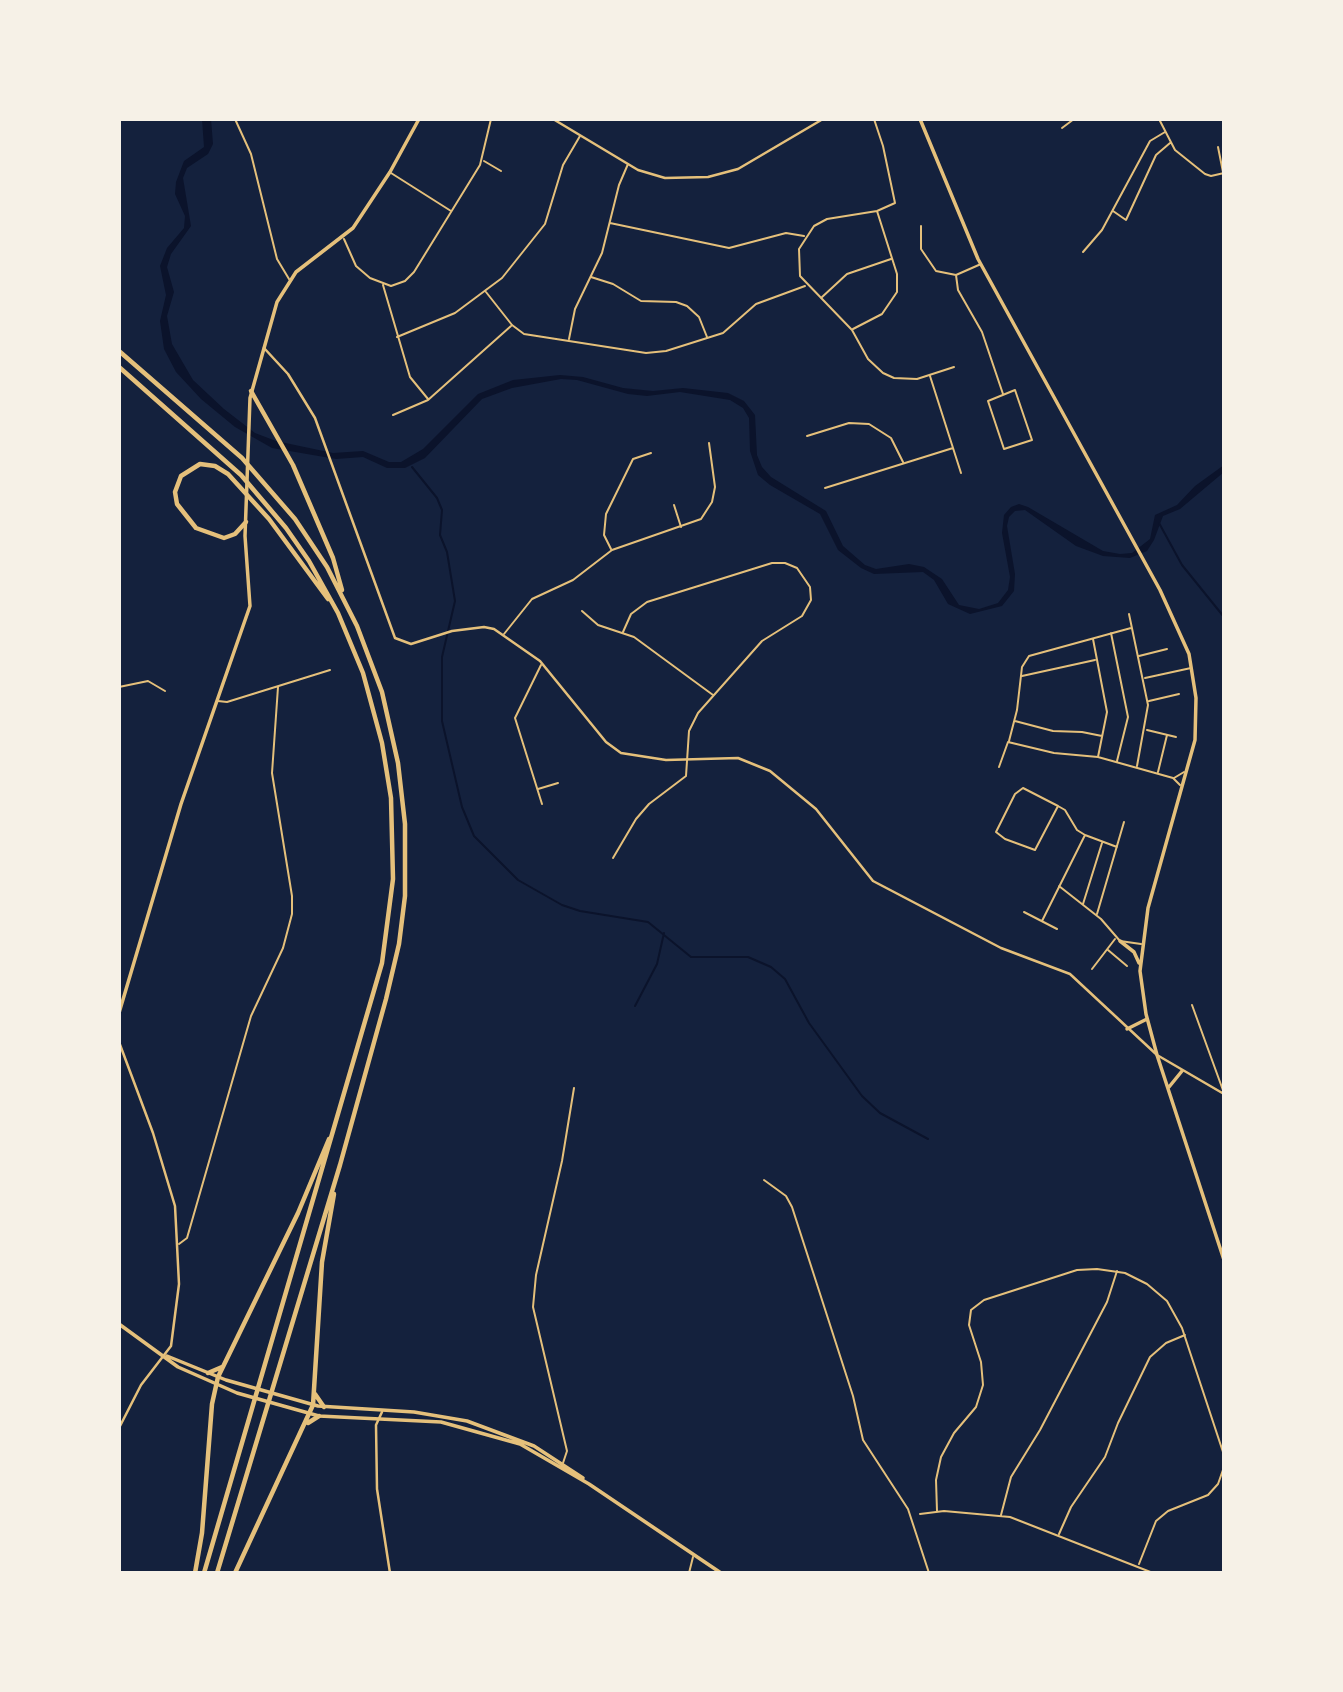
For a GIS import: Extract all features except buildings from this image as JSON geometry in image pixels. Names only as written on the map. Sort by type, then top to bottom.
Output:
[{"type":"highway","points":[[119,351],[221,438],[256,473],[307,536],[344,597],[369,654],[391,725],[402,789],[406,847],[399,944],[340,1165],[217,1573]]},
{"type":"highway","points":[[119,367],[220,453],[261,496],[299,545],[338,613],[363,673],[378,724],[391,798],[392,895],[382,963],[204,1573]]},
{"type":"highway","points":[[251,391],[293,465],[333,558],[344,597]]},
{"type":"highway","points":[[246,522],[235,534],[224,538],[196,528],[177,504],[175,492],[181,476],[200,464],[215,466],[228,474],[269,519],[338,613]]},
{"type":"highway","points":[[195,1573],[215,1385],[298,1213],[338,1116]]},
{"type":"highway","points":[[235,1573],[313,1405],[322,1262],[340,1165]]},
{"type":"highway","points":[[208,1373],[222,1366]]},
{"type":"highway","points":[[315,1394],[324,1407]]},
{"type":"highway","points":[[305,1426],[319,1416]]},
{"type":"main road","points":[[119,1013],[181,804],[250,606],[246,513],[251,391],[277,302],[289,280],[321,251],[343,238],[390,172],[419,119]]},
{"type":"main road","points":[[920,119],[944,184],[981,264],[1177,622],[1192,667],[1196,717],[1189,769],[1148,909],[1140,968],[1147,1019],[1157,1055],[1224,1260]]},
{"type":"main road","points":[[1118,940],[1134,952],[1140,968]]},
{"type":"main road","points":[[1127,1030],[1147,1019]]},
{"type":"main road","points":[[1168,1090],[1173,1079],[1182,1071]]},
{"type":"main road","points":[[119,1324],[165,1355],[218,1377],[287,1398],[324,1407],[428,1414],[467,1421],[523,1441],[562,1464],[721,1573]]},
{"type":"main road","points":[[165,1355],[172,1363],[215,1385],[310,1414],[425,1421],[474,1429],[520,1444],[562,1464]]},
{"type":"street","points":[[235,119],[251,154],[277,260],[289,280]]},
{"type":"street","points":[[343,238],[356,266],[384,285],[398,284],[411,277],[482,160],[491,119]]},
{"type":"street","points":[[553,119],[646,174],[665,178],[718,175],[748,164],[823,119]]},
{"type":"street","points":[[874,119],[883,146],[895,203],[877,211],[827,219],[805,237],[797,264],[806,285],[852,330],[868,359],[883,373],[906,380],[954,367]]},
{"type":"street","points":[[1062,128],[1074,119]]},
{"type":"street","points":[[1159,119],[1170,143],[1205,174],[1211,176],[1224,173],[1218,147]]},
{"type":"street","points":[[1083,253],[1112,211],[1150,141],[1165,132]]},
{"type":"street","points":[[397,337],[441,320],[486,292],[540,232],[548,216],[563,165],[580,135]]},
{"type":"street","points":[[1112,211],[1126,219],[1156,155],[1170,143]]},
{"type":"street","points":[[482,160],[501,171]]},
{"type":"street","points":[[569,340],[575,309],[592,277],[619,185],[628,164]]},
{"type":"street","points":[[390,172],[452,211]]},
{"type":"street","points":[[852,330],[882,314],[893,302],[898,282],[877,211]]},
{"type":"street","points":[[610,223],[729,248],[786,233],[797,233],[805,237]]},
{"type":"street","points":[[922,226],[921,249],[932,266],[940,272],[956,275],[981,264]]},
{"type":"street","points":[[820,298],[847,274],[892,258]]},
{"type":"street","points":[[956,275],[958,290],[982,332],[1003,395]]},
{"type":"street","points":[[592,277],[613,284],[642,301],[676,302],[687,306],[699,317],[708,338]]},
{"type":"street","points":[[384,285],[410,377],[428,400]]},
{"type":"street","points":[[486,292],[512,325],[524,334],[646,353],[666,351],[732,328],[756,304],[806,285]]},
{"type":"street","points":[[393,415],[428,400],[512,325]]},
{"type":"street","points":[[263,348],[298,387],[321,434],[395,638],[411,644],[452,631],[484,626],[503,635],[542,664],[612,747],[631,756],[738,758],[770,771],[817,809],[873,881],[1001,948],[1070,974],[1127,1030],[1157,1055],[1224,1094]]},
{"type":"street","points":[[929,375],[961,474]]},
{"type":"street","points":[[1015,390],[1032,440],[1004,449],[988,401],[1003,395],[1015,390]]},
{"type":"street","points":[[807,436],[849,424],[869,424],[891,438],[903,463]]},
{"type":"street","points":[[503,635],[532,599],[573,580],[612,550],[701,519],[712,502],[715,476],[709,443]]},
{"type":"street","points":[[824,488],[953,448]]},
{"type":"street","points":[[612,550],[604,535],[606,514],[633,459],[651,453]]},
{"type":"street","points":[[674,505],[681,528]]},
{"type":"street","points":[[613,858],[642,811],[683,781],[691,724],[762,641],[798,620],[806,611],[810,587],[797,568],[785,563],[772,563],[647,602],[631,614],[623,632]]},
{"type":"street","points":[[582,611],[598,625],[623,632],[714,695]]},
{"type":"street","points":[[1129,614],[1147,701],[1145,730],[1137,767]]},
{"type":"street","points":[[999,767],[1015,721],[1024,662],[1035,652],[1130,628]]},
{"type":"street","points":[[1111,633],[1128,717],[1117,762]]},
{"type":"street","points":[[1093,638],[1107,712],[1098,757]]},
{"type":"street","points":[[1138,656],[1167,649]]},
{"type":"street","points":[[1021,677],[1097,659]]},
{"type":"street","points":[[542,664],[515,718],[542,804]]},
{"type":"street","points":[[1144,679],[1192,667]]},
{"type":"street","points":[[218,701],[227,702],[330,670]]},
{"type":"street","points":[[119,687],[148,681],[165,691]]},
{"type":"street","points":[[179,1244],[187,1238],[251,1016],[283,948],[292,914],[292,896],[272,773],[278,687]]},
{"type":"street","points":[[1147,701],[1179,694]]},
{"type":"street","points":[[1015,721],[1048,730],[1102,737]]},
{"type":"street","points":[[1145,730],[1176,737]]},
{"type":"street","points":[[1158,773],[1167,736]]},
{"type":"street","points":[[1008,741],[1055,753],[1098,757],[1137,767],[1173,778],[1183,789]]},
{"type":"street","points":[[1173,778],[1189,769]]},
{"type":"street","points":[[537,790],[558,783]]},
{"type":"street","points":[[1058,806],[1035,850],[1005,839],[996,832],[1018,790],[1023,788],[1058,806],[1065,810],[1077,830],[1116,847]]},
{"type":"street","points":[[1096,915],[1124,822]]},
{"type":"street","points":[[1042,921],[1085,835]]},
{"type":"street","points":[[1083,904],[1103,842]]},
{"type":"street","points":[[1059,886],[1096,915],[1118,940],[1142,944]]},
{"type":"street","points":[[1024,912],[1057,929]]},
{"type":"street","points":[[1092,968],[1118,940]]},
{"type":"street","points":[[1107,949],[1127,966]]},
{"type":"street","points":[[1192,1005],[1224,1094]]},
{"type":"street","points":[[119,1042],[153,1133],[171,1194],[179,1244],[178,1301],[171,1346],[146,1377],[119,1428]]},
{"type":"street","points":[[562,1464],[567,1451],[533,1307],[539,1263],[562,1161],[573,1088]]},
{"type":"street","points":[[764,1180],[786,1196],[792,1206],[853,1396],[863,1440],[908,1509],[929,1573]]},
{"type":"street","points":[[937,1511],[936,1480],[942,1457],[954,1433],[976,1407],[983,1385],[981,1362],[969,1325],[971,1310],[984,1300],[1077,1270],[1117,1271],[1140,1280],[1161,1295],[1175,1314],[1185,1335],[1224,1455]]},
{"type":"street","points":[[1001,1515],[1011,1477],[1040,1430],[1107,1302],[1117,1271]]},
{"type":"street","points":[[1058,1535],[1070,1507],[1105,1457],[1150,1357],[1166,1343],[1185,1335]]},
{"type":"street","points":[[382,1412],[378,1419],[377,1489],[390,1573]]},
{"type":"street","points":[[1138,1565],[1156,1521],[1168,1511],[1208,1495],[1218,1484],[1224,1467]]},
{"type":"street","points":[[920,1514],[937,1511],[1001,1515],[1138,1565],[1153,1573]]},
{"type":"street","points":[[689,1573],[694,1557]]},
{"type":"water","points":[[202,119],[211,119],[213,144],[208,154],[187,168],[183,178],[191,226],[171,254],[167,267],[174,292],[167,316],[172,344],[193,380],[224,409],[255,433],[276,441],[333,453],[363,451],[389,462],[401,462],[423,449],[478,394],[513,380],[560,375],[583,377],[623,388],[653,391],[683,388],[728,393],[744,401],[755,415],[757,455],[762,467],[771,477],[826,511],[843,546],[865,565],[876,569],[909,564],[924,567],[942,579],[959,605],[979,609],[998,603],[1008,590],[1010,577],[1002,533],[1004,515],[1011,507],[1019,504],[1028,507],[1103,551],[1132,553],[1150,539],[1155,515],[1177,505],[1195,486],[1224,465],[1224,472],[1180,509],[1163,516],[1147,551],[1130,558],[1103,556],[1076,546],[1025,510],[1015,511],[1009,517],[1007,526],[1015,574],[1014,591],[1002,606],[970,614],[948,604],[934,580],[923,572],[874,574],[861,568],[838,550],[820,514],[758,475],[750,451],[749,418],[743,408],[730,400],[680,392],[647,396],[628,394],[577,380],[561,379],[512,388],[482,399],[425,458],[405,468],[387,468],[363,457],[336,459],[272,448],[235,427],[201,399],[176,372],[164,349],[160,321],[166,295],[160,266],[167,248],[184,228],[185,216],[175,194],[176,182],[184,161],[204,147]]},
{"type":"waterway","points":[[412,467],[437,498],[442,510],[440,535],[447,552],[455,601],[442,657],[442,721],[462,807],[474,836],[518,880],[562,905],[580,911],[648,922],[691,957],[748,957],[771,967],[785,979],[809,1023],[862,1096],[880,1113],[928,1139]]},
{"type":"waterway","points":[[1159,523],[1182,565],[1224,617]]},
{"type":"waterway","points":[[635,1006],[657,964],[664,933]]}]
